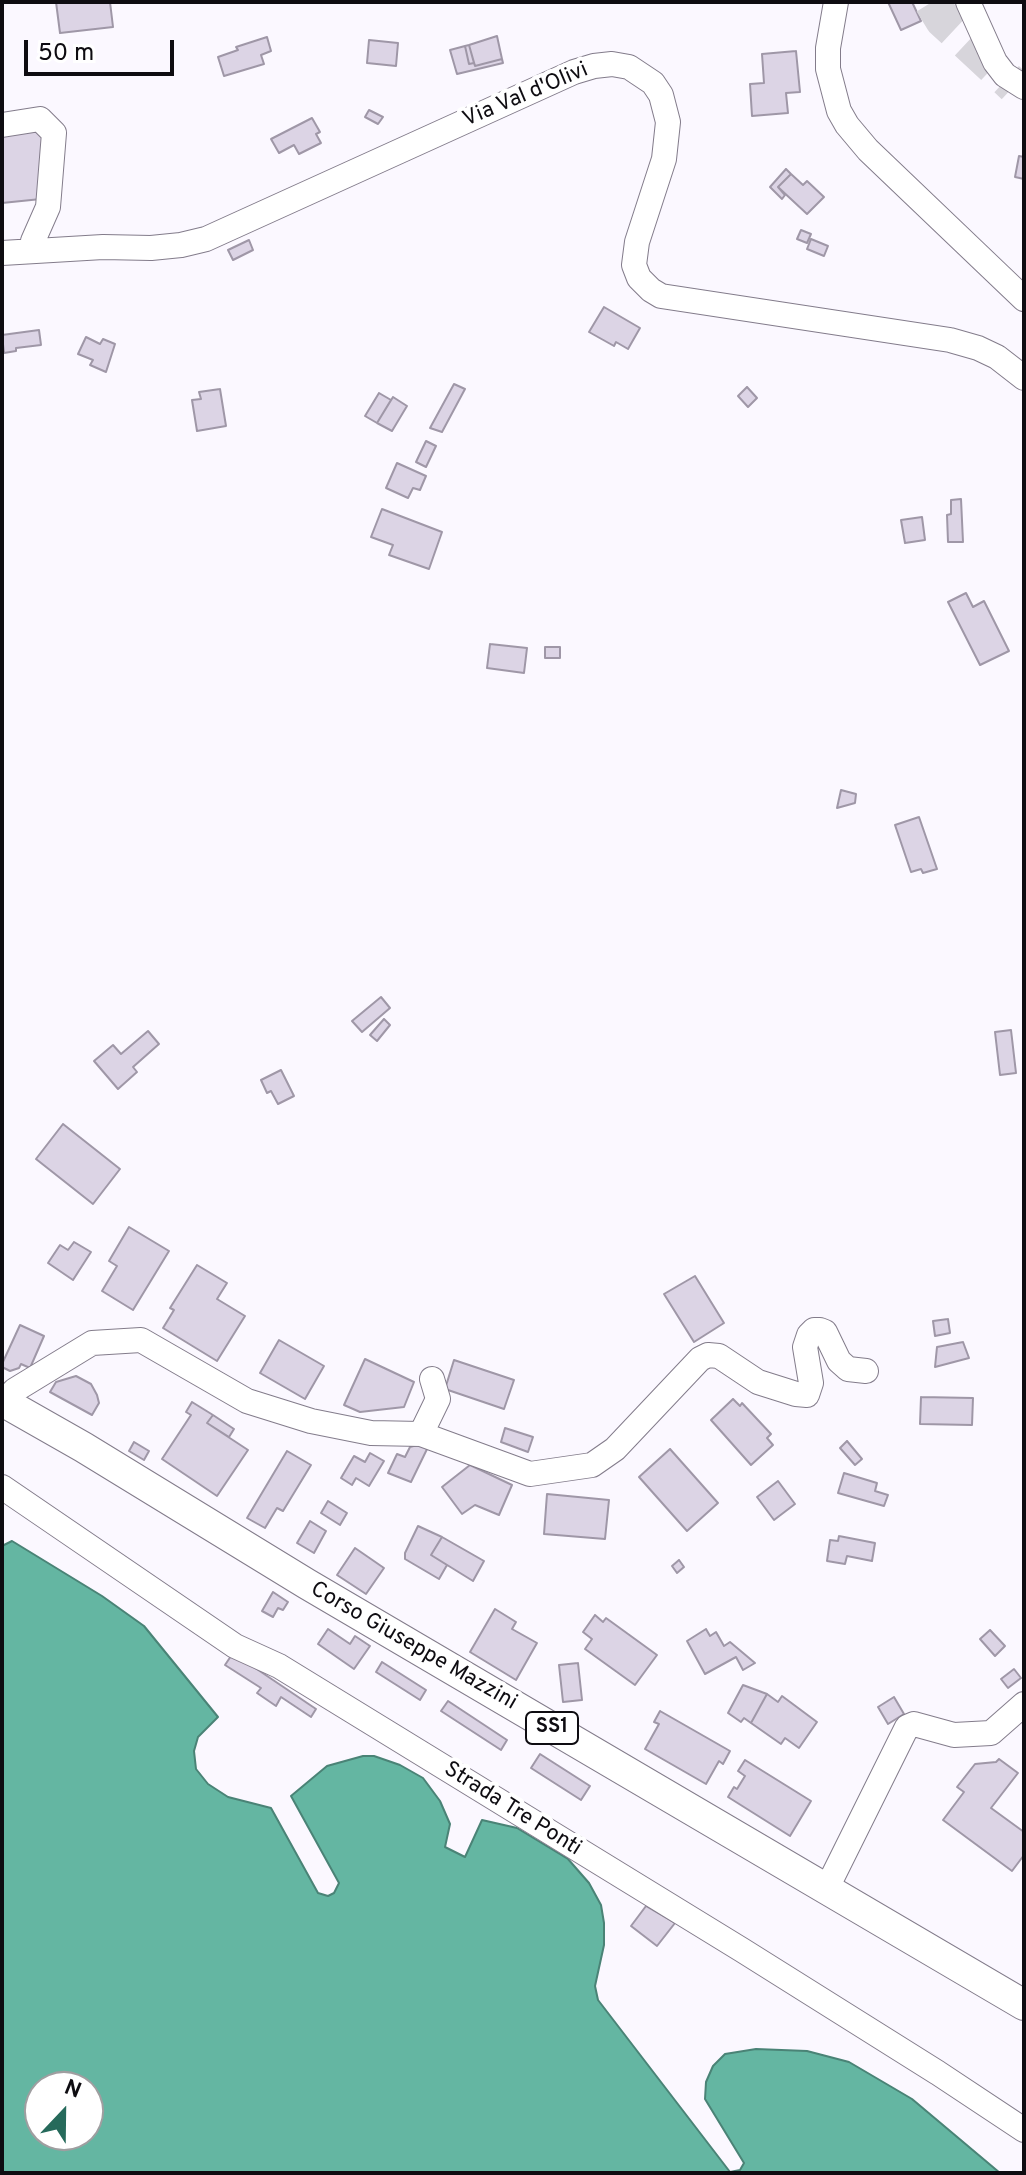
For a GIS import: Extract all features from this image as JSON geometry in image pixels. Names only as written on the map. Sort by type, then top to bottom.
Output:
[{"type":"main road","name":"Corso Giuseppe Mazzini","points":[[2,1402],[1024,2005]]},
{"type":"street","points":[[836,2],[828,48],[828,69],[834,98],[843,118],[868,150],[1024,299]]},
{"type":"street","points":[[968,2],[995,62],[1005,75],[1024,87]]},
{"type":"street","name":"Via Val d'Olivi","points":[[2,253],[151,248],[206,239],[574,72],[612,64],[629,67],[653,83],[661,95],[668,122],[664,159],[637,242],[634,265],[639,278],[651,290],[661,296],[950,340],[997,357],[1024,378]]},
{"type":"street","points":[[2,125],[40,119],[54,133],[48,207],[33,241],[34,251]]},
{"type":"street","points":[[758,1382],[807,1395],[811,1383],[805,1347],[814,1330],[825,1332],[839,1361],[848,1369],[866,1371]]},
{"type":"street","points":[[2,1402],[15,1390],[92,1343],[141,1340],[247,1401],[311,1421],[371,1433],[421,1434],[530,1474],[592,1465],[615,1449],[704,1356],[719,1356],[758,1382],[780,1407]]},
{"type":"street","points":[[421,1434],[438,1399],[432,1379]]},
{"type":"street","name":"Strada Tre Ponti","points":[[2,1487],[235,1646],[279,1666],[742,1950],[1024,2130]]},
{"type":"street","points":[[826,1890],[907,1727],[914,1724],[954,1735],[991,1733],[1024,1704]]},
{"type":"shaded area","points":[[12,1541],[102,1596],[144,1626],[218,1717],[198,1737],[194,1751],[196,1769],[208,1784],[228,1797],[271,1808],[318,1893],[328,1896],[334,1893],[339,1883],[291,1796],[327,1766],[363,1756],[374,1756],[400,1765],[423,1778],[440,1801],[450,1824],[445,1847],[465,1857],[482,1820],[517,1828],[568,1859],[589,1883],[601,1905],[604,1945],[595,1986],[598,2000],[730,2172],[740,2170],[744,2163],[705,2099],[706,2082],[713,2066],[725,2054],[756,2049],[807,2051],[849,2062],[912,2099],[1000,2173],[2,2173],[2,1546]]},
{"type":"building","points":[[56,2],[110,2],[113,27],[60,33]]},
{"type":"building","points":[[888,2],[912,2],[921,21],[901,30]]},
{"type":"building","points":[[497,36],[502,59],[475,66],[469,45]]},
{"type":"building","points":[[267,37],[271,51],[261,55],[264,64],[224,76],[218,57],[238,50],[236,47]]},
{"type":"building","points":[[369,40],[398,43],[396,66],[367,63]]},
{"type":"building","points":[[469,45],[474,63],[469,64],[465,46]]},
{"type":"building","points":[[465,46],[469,64],[474,63],[475,66],[502,59],[503,63],[457,74],[450,50]]},
{"type":"building","points":[[796,51],[800,92],[786,93],[788,113],[752,116],[750,84],[764,83],[762,54]]},
{"type":"building","points":[[369,110],[383,117],[378,124],[365,117]]},
{"type":"building","points":[[312,118],[320,132],[316,134],[321,143],[299,154],[294,145],[279,153],[271,139]]},
{"type":"building","points":[[35,127],[48,136],[41,199],[2,203],[2,130]]},
{"type":"building","points":[[1019,156],[1024,157],[1024,179],[1015,177]]},
{"type":"building","points":[[786,169],[791,174],[778,187],[785,195],[782,199],[770,187]]},
{"type":"building","points":[[791,174],[803,185],[807,181],[824,197],[807,214],[778,187]]},
{"type":"building","points":[[801,230],[811,234],[807,243],[797,239]]},
{"type":"building","points":[[811,239],[828,246],[824,256],[807,249]]},
{"type":"building","points":[[249,240],[253,250],[233,260],[228,250]]},
{"type":"building","points":[[604,307],[640,328],[628,349],[616,342],[614,346],[589,332]]},
{"type":"building","points":[[39,330],[41,345],[4,353],[2,335]]},
{"type":"building","points":[[86,337],[100,344],[103,339],[115,344],[106,372],[90,365],[93,360],[78,354]]},
{"type":"building","points":[[454,384],[465,389],[442,432],[430,428]]},
{"type":"building","points":[[747,387],[757,398],[748,407],[738,396]]},
{"type":"building","points":[[220,389],[226,426],[197,431],[192,400],[201,399],[199,392]]},
{"type":"building","points":[[379,393],[391,400],[377,423],[365,416]]},
{"type":"building","points":[[393,397],[407,406],[392,431],[377,423]]},
{"type":"building","points":[[426,441],[436,446],[426,467],[416,462]]},
{"type":"building","points":[[397,463],[426,476],[420,490],[413,488],[408,498],[386,488]]},
{"type":"building","points":[[961,499],[963,542],[948,542],[947,515],[951,514],[951,500]]},
{"type":"building","points":[[382,509],[442,532],[429,569],[389,555],[393,545],[371,537]]},
{"type":"building","points":[[922,517],[925,540],[905,543],[901,520]]},
{"type":"building","points":[[966,593],[973,607],[984,601],[1009,651],[980,665],[948,602]]},
{"type":"building","points":[[490,644],[527,648],[524,673],[487,668]]},
{"type":"building","points":[[545,647],[560,647],[560,658],[545,658]]},
{"type":"building","points":[[841,790],[856,794],[855,803],[837,808]]},
{"type":"building","points":[[919,817],[937,869],[923,873],[921,869],[911,872],[895,825]]},
{"type":"building","points":[[381,997],[390,1008],[362,1032],[352,1021]]},
{"type":"building","points":[[384,1019],[390,1025],[377,1041],[370,1035]]},
{"type":"building","points":[[1011,1030],[1016,1073],[1000,1075],[995,1032]]},
{"type":"building","points":[[148,1031],[159,1044],[133,1067],[137,1072],[118,1089],[94,1061],[113,1045],[121,1054]]},
{"type":"building","points":[[281,1070],[294,1096],[278,1104],[271,1091],[267,1093],[261,1080]]},
{"type":"building","points":[[63,1124],[120,1169],[93,1204],[36,1159]]},
{"type":"building","points":[[129,1227],[169,1251],[133,1310],[102,1291],[117,1266],[109,1261]]},
{"type":"building","points":[[74,1242],[91,1252],[73,1280],[48,1263],[60,1245],[68,1250]]},
{"type":"building","points":[[197,1265],[227,1283],[217,1299],[245,1316],[217,1361],[163,1328],[174,1310],[170,1308]]},
{"type":"building","points":[[695,1276],[724,1323],[694,1342],[664,1294]]},
{"type":"building","points":[[948,1319],[950,1333],[935,1336],[933,1321]]},
{"type":"building","points":[[20,1325],[44,1336],[30,1368],[21,1364],[10,1371],[2,1364]]},
{"type":"building","points":[[279,1340],[324,1366],[305,1399],[260,1373]]},
{"type":"building","points":[[963,1342],[969,1358],[935,1367],[937,1347]]},
{"type":"building","points":[[365,1359],[414,1382],[404,1407],[360,1412],[344,1405]]},
{"type":"building","points":[[454,1360],[514,1380],[504,1409],[445,1389]]},
{"type":"building","points":[[76,1376],[91,1384],[97,1395],[99,1403],[92,1415],[50,1392],[56,1382]]},
{"type":"building","points":[[921,1397],[973,1398],[972,1425],[920,1424]]},
{"type":"building","points":[[733,1399],[740,1406],[742,1403],[771,1434],[767,1438],[773,1445],[751,1465],[711,1420]]},
{"type":"building","points":[[192,1402],[213,1415],[207,1423],[248,1450],[217,1496],[162,1459],[191,1415],[186,1412]]},
{"type":"building","points":[[213,1415],[234,1429],[229,1437],[207,1423]]},
{"type":"building","points":[[505,1428],[533,1437],[528,1452],[501,1442]]},
{"type":"building","points":[[847,1441],[862,1459],[855,1465],[840,1448]]},
{"type":"building","points":[[134,1442],[149,1451],[144,1460],[129,1451]]},
{"type":"building","points":[[424,1443],[429,1445],[411,1482],[388,1473],[397,1454],[405,1457],[410,1447]]},
{"type":"building","points":[[670,1449],[718,1503],[687,1531],[639,1477]]},
{"type":"building","points":[[287,1451],[311,1465],[283,1511],[277,1508],[265,1528],[247,1518]]},
{"type":"building","points":[[370,1453],[384,1461],[369,1486],[356,1478],[352,1485],[341,1478],[354,1456],[365,1462]]},
{"type":"building","points":[[470,1465],[512,1485],[499,1515],[475,1505],[462,1514],[442,1487]]},
{"type":"building","points":[[844,1473],[877,1483],[875,1491],[888,1495],[884,1506],[838,1493]]},
{"type":"building","points":[[778,1481],[795,1504],[774,1520],[757,1497]]},
{"type":"building","points":[[547,1494],[609,1500],[605,1539],[544,1534]]},
{"type":"building","points":[[328,1501],[347,1513],[340,1525],[321,1513]]},
{"type":"building","points":[[310,1521],[326,1531],[314,1553],[297,1543]]},
{"type":"building","points":[[418,1526],[442,1537],[431,1555],[447,1565],[439,1579],[405,1559]]},
{"type":"building","points":[[839,1536],[875,1543],[872,1561],[847,1556],[845,1564],[827,1561],[830,1540],[838,1541]]},
{"type":"building","points":[[442,1537],[484,1561],[473,1581],[431,1555]]},
{"type":"building","points":[[355,1548],[384,1568],[366,1594],[337,1575]]},
{"type":"building","points":[[679,1560],[684,1567],[677,1573],[672,1566]]},
{"type":"building","points":[[273,1592],[288,1602],[283,1610],[278,1608],[273,1617],[262,1611]]},
{"type":"building","points":[[495,1609],[516,1622],[512,1629],[537,1643],[516,1680],[470,1652]]},
{"type":"building","points":[[595,1615],[603,1622],[606,1618],[657,1655],[635,1685],[585,1649],[592,1639],[583,1632]]},
{"type":"building","points":[[328,1629],[350,1644],[355,1636],[370,1646],[354,1669],[318,1644]]},
{"type":"building","points":[[706,1629],[710,1636],[716,1632],[724,1646],[730,1642],[755,1663],[743,1670],[736,1657],[705,1674],[687,1641]]},
{"type":"building","points":[[990,1630],[1005,1646],[995,1656],[980,1639]]},
{"type":"building","points":[[233,1653],[316,1709],[311,1717],[281,1697],[276,1706],[257,1693],[261,1688],[225,1665]]},
{"type":"building","points":[[382,1662],[426,1690],[420,1700],[376,1672]]},
{"type":"building","points":[[578,1663],[582,1700],[563,1702],[559,1665]]},
{"type":"building","points":[[1014,1669],[1021,1678],[1008,1688],[1001,1679]]},
{"type":"building","points":[[743,1685],[767,1694],[751,1723],[744,1718],[741,1722],[728,1713]]},
{"type":"building","points":[[767,1694],[778,1702],[782,1696],[817,1722],[799,1748],[785,1738],[781,1744],[751,1723]]},
{"type":"building","points":[[894,1697],[904,1714],[888,1724],[878,1707]]},
{"type":"building","points":[[448,1701],[507,1740],[501,1750],[441,1711]]},
{"type":"building","points":[[660,1711],[730,1751],[723,1764],[719,1761],[706,1784],[645,1749],[659,1724],[654,1722]]},
{"type":"building","points":[[540,1754],[590,1786],[581,1800],[531,1768]]},
{"type":"building","points":[[999,1759],[1018,1773],[991,1808],[1024,1832],[1024,1855],[1012,1871],[943,1820],[964,1792],[957,1787],[975,1764]]},
{"type":"building","points":[[745,1760],[811,1801],[790,1836],[728,1797],[745,1776],[738,1771]]},
{"type":"building","points":[[646,1906],[675,1923],[657,1946],[631,1926]]},
{"type":"tunnel","points":[[932,2],[943,20],[1014,86]]}]
